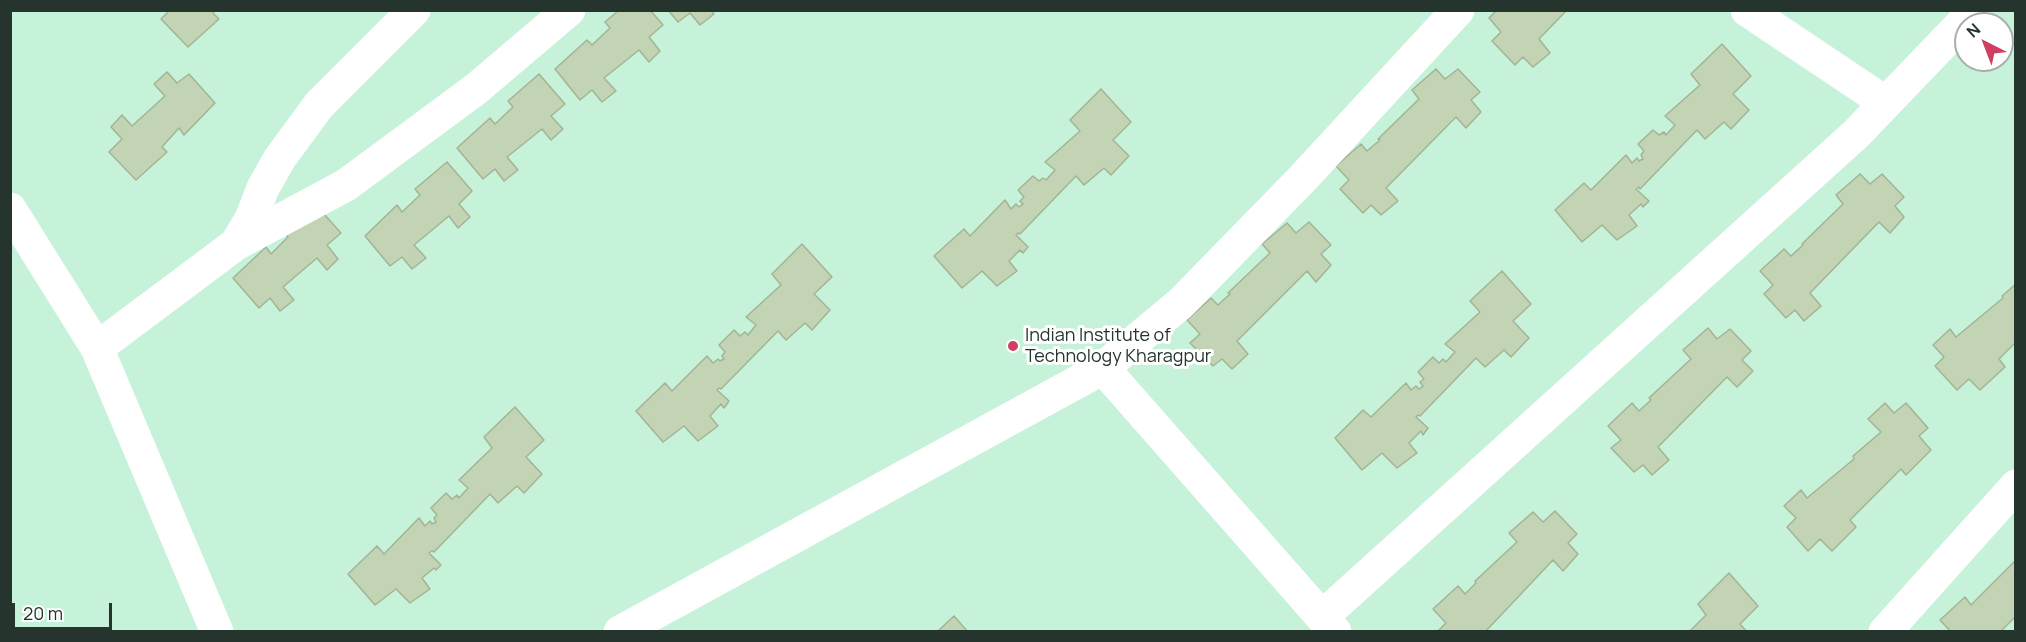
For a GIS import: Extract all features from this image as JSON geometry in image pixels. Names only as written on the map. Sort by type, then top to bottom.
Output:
[{"type":"street","points":[[236,244],[251,219],[263,188],[274,168],[319,105],[414,10]]},
{"type":"street","points":[[97,348],[236,244],[346,185],[476,89],[569,10]]},
{"type":"street","points":[[626,630],[1103,368],[1181,303],[1302,178],[1458,10]]},
{"type":"street","points":[[1747,10],[1886,103]]},
{"type":"street","points":[[1103,368],[1328,624],[1856,134],[1975,10]]},
{"type":"street","points":[[10,209],[97,348],[217,632]]},
{"type":"street","points":[[1885,632],[2016,486]]},
{"type":"shaded area","name":"Indian Institute of Technology Kharagpur","points":[[11,11],[2015,11],[2015,631],[11,631]]},
{"type":"building","points":[[170,10],[216,10],[213,13],[219,19],[188,47],[161,19]]},
{"type":"building","points":[[619,10],[650,10],[663,25],[649,37],[660,51],[649,62],[639,50],[604,78],[616,91],[602,102],[592,90],[580,100],[555,69],[587,40],[592,45],[610,28],[605,22]]},
{"type":"building","points":[[668,10],[711,10],[714,14],[700,25],[690,13],[678,22]]},
{"type":"building","points":[[1497,10],[1567,10],[1539,39],[1550,53],[1533,67],[1523,57],[1515,65],[1492,41],[1501,32],[1489,18]]},
{"type":"building","points":[[1722,44],[1751,76],[1733,94],[1749,110],[1731,129],[1724,122],[1705,139],[1697,130],[1640,189],[1639,187],[1636,189],[1649,201],[1643,207],[1641,204],[1629,215],[1637,226],[1617,240],[1602,225],[1582,242],[1555,210],[1584,183],[1591,190],[1626,155],[1632,163],[1637,158],[1639,161],[1643,159],[1641,155],[1644,151],[1638,144],[1653,130],[1659,135],[1664,132],[1666,135],[1675,125],[1665,116],[1700,85],[1691,74]]},
{"type":"building","points":[[1436,69],[1445,79],[1458,69],[1480,92],[1471,100],[1481,112],[1466,128],[1456,117],[1386,188],[1398,201],[1381,215],[1371,205],[1363,213],[1340,189],[1349,180],[1336,166],[1361,144],[1367,151],[1380,140],[1378,139],[1419,99],[1412,90]]},
{"type":"building","points":[[167,72],[177,83],[189,74],[215,103],[184,135],[179,128],[162,147],[167,152],[136,180],[109,152],[122,139],[111,127],[122,115],[132,126],[165,96],[154,84]]},
{"type":"building","points":[[539,74],[565,104],[551,116],[563,129],[551,140],[542,129],[507,157],[518,170],[504,181],[495,169],[483,179],[457,148],[490,118],[495,124],[513,107],[508,101]]},
{"type":"building","points":[[1101,89],[1131,122],[1113,140],[1129,156],[1111,175],[1104,168],[1084,185],[1076,176],[1020,234],[1016,235],[1028,247],[1023,253],[1020,250],[1009,261],[1017,271],[997,286],[982,271],[962,288],[934,256],[964,229],[970,236],[1005,200],[1011,209],[1016,204],[1019,207],[1023,204],[1020,201],[1024,197],[1018,190],[1033,176],[1039,181],[1043,178],[1046,180],[1055,170],[1045,162],[1080,131],[1070,120]]},
{"type":"building","points":[[447,162],[472,191],[459,204],[470,217],[458,228],[449,216],[414,245],[426,258],[412,269],[402,257],[390,266],[365,236],[397,205],[402,212],[420,195],[415,189]]},
{"type":"building","points":[[1860,174],[1870,184],[1882,174],[1904,197],[1895,206],[1904,217],[1890,233],[1879,222],[1810,293],[1821,306],[1804,321],[1795,310],[1786,318],[1764,294],[1773,285],[1760,271],[1784,249],[1791,256],[1803,245],[1843,204],[1836,195]]},
{"type":"building","points":[[315,204],[341,233],[327,245],[338,259],[327,270],[317,258],[283,287],[294,300],[280,311],[270,298],[259,308],[233,278],[266,247],[271,254],[288,237],[283,231]]},
{"type":"building","points":[[1309,222],[1331,245],[1321,254],[1331,265],[1316,282],[1307,271],[1237,341],[1248,354],[1232,369],[1222,359],[1213,366],[1190,343],[1200,334],[1187,320],[1211,298],[1218,305],[1230,294],[1228,293],[1270,253],[1262,244],[1287,223],[1296,233]]},
{"type":"building","points":[[802,244],[832,277],[814,294],[830,310],[812,330],[805,323],[786,340],[778,331],[721,389],[717,390],[729,401],[724,408],[721,404],[710,416],[718,426],[698,441],[684,426],[663,442],[636,411],[665,383],[672,391],[707,356],[713,363],[718,359],[720,361],[724,359],[722,356],[725,352],[719,345],[734,330],[740,336],[745,332],[748,335],[756,325],[746,317],[781,285],[772,274]]},
{"type":"building","points":[[1502,271],[1531,304],[1513,321],[1529,338],[1511,357],[1504,350],[1485,367],[1476,358],[1420,416],[1416,417],[1428,428],[1423,435],[1421,431],[1409,443],[1417,453],[1397,468],[1382,453],[1362,470],[1335,438],[1363,410],[1371,417],[1406,383],[1411,390],[1416,386],[1419,389],[1423,386],[1420,382],[1424,379],[1418,372],[1433,357],[1439,363],[1443,359],[1446,362],[1455,352],[1445,344],[1480,312],[1470,301]]},
{"type":"building","points":[[2016,284],[2016,342],[1999,359],[2005,367],[1980,390],[1969,379],[1957,390],[1935,366],[1944,357],[1933,345],[1950,329],[1956,337],[2003,298],[2002,296]]},
{"type":"building","points":[[1708,328],[1717,339],[1730,329],[1751,351],[1742,360],[1753,371],[1737,387],[1727,377],[1658,447],[1669,460],[1652,475],[1643,465],[1634,472],[1611,448],[1621,440],[1608,426],[1632,403],[1639,411],[1651,400],[1649,398],[1691,359],[1683,350]]},
{"type":"building","points":[[1885,403],[1894,413],[1906,403],[1928,428],[1919,436],[1931,450],[1906,475],[1901,469],[1850,520],[1856,527],[1832,551],[1820,539],[1808,551],[1787,527],[1796,518],[1784,506],[1801,490],[1807,498],[1854,459],[1853,456],[1881,432],[1868,419]]},
{"type":"building","points":[[515,407],[544,440],[526,457],[542,474],[524,493],[517,486],[498,503],[490,494],[434,552],[429,553],[441,565],[422,578],[430,589],[410,603],[396,589],[375,605],[348,574],[377,546],[384,554],[419,518],[425,526],[430,521],[432,524],[436,522],[434,518],[437,515],[431,508],[446,493],[452,499],[457,495],[459,498],[468,488],[459,480],[492,448],[484,437]]},
{"type":"building","points":[[1555,511],[1577,534],[1568,543],[1578,554],[1563,571],[1553,560],[1485,632],[1437,632],[1446,623],[1433,609],[1458,586],[1465,594],[1476,583],[1475,581],[1517,542],[1509,533],[1533,512],[1543,522]]},
{"type":"building","points":[[2016,560],[2016,616],[2000,632],[1951,632],[1940,620],[1965,597],[1971,605]]},
{"type":"building","points":[[1729,573],[1758,606],[1740,624],[1747,632],[1689,632],[1706,615],[1698,604]]},
{"type":"building","points":[[954,616],[968,632],[937,632]]},
{"type":"place","name":"Indian Institute of Technology Kharagpur","points":[[1013,346]]}]
